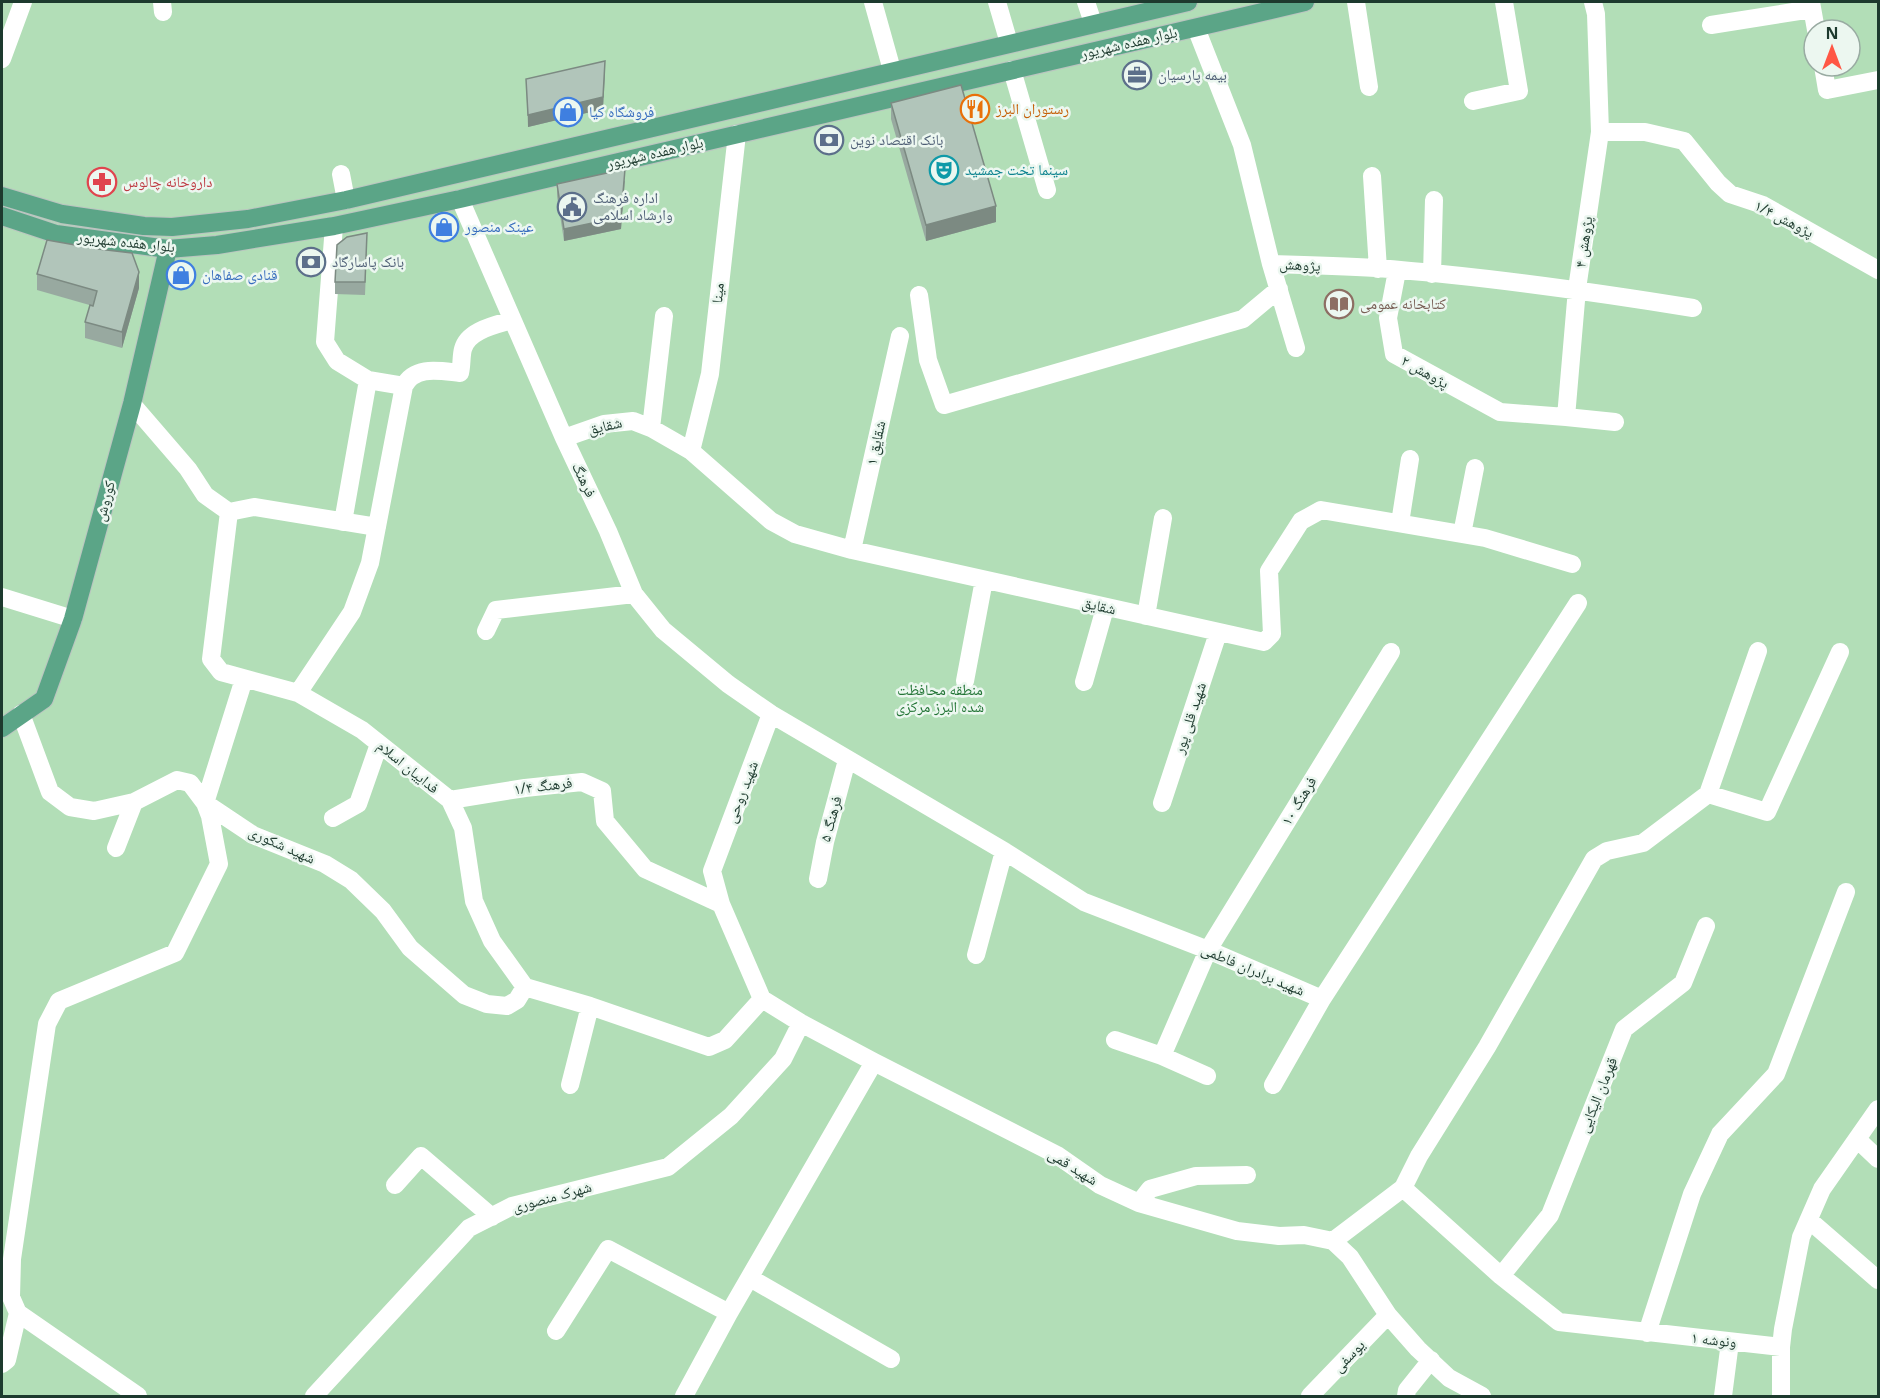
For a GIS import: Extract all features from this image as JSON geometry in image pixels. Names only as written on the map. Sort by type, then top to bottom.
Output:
[{"type":"main road","name":"بلوار هفده شهریور","points":[[2,196],[15,202],[62,214],[144,226],[172,227],[248,219],[346,200],[1186,2]]},
{"type":"main road","name":"بلوار هفده شهریور","points":[[2,216],[56,234],[168,249],[217,245],[342,224],[460,199],[1305,2]]},
{"type":"main road","points":[[342,224],[346,200]]},
{"type":"main road","name":"کوروش","points":[[2,728],[44,699],[73,619],[132,404],[168,249]]},
{"type":"street","points":[[873,2],[892,70]]},
{"type":"street","points":[[997,2],[1009,43]]},
{"type":"street","points":[[1086,2],[1093,23]]},
{"type":"street","points":[[1356,2],[1368,87]]},
{"type":"street","points":[[1473,101],[1519,90],[1504,2]]},
{"type":"street","name":"پژوهش ۴","points":[[1566,417],[1577,290],[1600,132],[1596,14],[1593,2]]},
{"type":"street","points":[[3,50],[27,3]]},
{"type":"street","points":[[1711,25],[1812,5]]},
{"type":"street","name":"پژوهش","points":[[1196,28],[1242,145],[1271,264],[1378,268],[1577,290],[1693,308]]},
{"type":"street","points":[[1011,70],[1047,190]]},
{"type":"street","points":[[1825,78],[1827,90],[1878,80]]},
{"type":"street","name":"پژوهش ۱/۴","points":[[1600,132],[1645,132],[1684,141],[1718,183],[1730,194],[1762,205],[1878,270]]},
{"type":"street","name":"مینا","points":[[691,450],[710,374],[737,134]]},
{"type":"street","points":[[341,174],[346,200]]},
{"type":"street","points":[[1372,177],[1378,268]]},
{"type":"street","name":"فرهنگ","points":[[460,199],[634,594],[663,630],[728,684],[771,714]]},
{"type":"street","points":[[1432,274],[1434,200]]},
{"type":"street","points":[[342,224],[325,342],[337,361],[368,380],[404,386]]},
{"type":"street","points":[[1271,264],[1296,348]]},
{"type":"street","name":"پژوهش ۲","points":[[1396,271],[1388,318],[1394,354],[1500,412],[1566,417]]},
{"type":"street","points":[[919,295],[928,360],[944,405],[1243,319],[1278,289]]},
{"type":"street","points":[[651,428],[664,316]]},
{"type":"street","points":[[297,693],[352,612],[370,563],[404,386],[409,377],[418,372],[460,373],[462,350],[467,339],[486,328],[512,320]]},
{"type":"street","name":"شقایق ۱","points":[[852,550],[900,336]]},
{"type":"street","points":[[343,522],[368,380]]},
{"type":"street","points":[[132,404],[189,469],[205,495],[229,512],[254,507],[377,527]]},
{"type":"street","points":[[1566,417],[1615,422]]},
{"type":"street","name":"شقایق","points":[[564,438],[604,424],[633,421],[691,450],[771,521],[795,534],[852,550],[1264,642],[1272,634],[1269,572],[1301,521],[1321,510],[1485,538],[1572,564]]},
{"type":"street","points":[[1400,523],[1410,459]]},
{"type":"street","points":[[1462,534],[1474,468]]},
{"type":"street","name":"فداییان اسلام","points":[[229,512],[211,659],[221,672],[297,693],[363,730],[450,800],[463,828],[474,901],[492,941],[525,987]]},
{"type":"street","points":[[1146,616],[1163,518]]},
{"type":"street","points":[[965,681],[984,580]]},
{"type":"street","points":[[486,631],[496,610],[634,594]]},
{"type":"street","points":[[2,597],[73,619]]},
{"type":"street","name":"شهید برادران فاطمی","points":[[771,714],[1004,851],[1084,902],[1208,950],[1322,999],[1578,603]]},
{"type":"street","points":[[1084,682],[1105,608]]},
{"type":"street","name":"شهید قلی پور","points":[[1162,803],[1218,633]]},
{"type":"street","points":[[1482,1396],[1449,1378],[1431,1360],[1388,1315],[1350,1257],[1333,1241],[1402,1188],[1419,1156],[1487,1047],[1594,859],[1607,851],[1643,843],[1708,794],[1758,651]]},
{"type":"street","name":"فرهنگ ۱۰","points":[[1162,1056],[1208,950],[1390,652]]},
{"type":"street","points":[[1708,794],[1767,812],[1840,652]]},
{"type":"street","points":[[138,1396],[18,1313],[11,1297],[12,1259],[47,1024],[59,1001],[175,953],[219,864],[210,816],[204,803],[244,679]]},
{"type":"street","name":"شهید شکوری","points":[[21,714],[50,792],[70,807],[94,811],[134,802],[177,780],[190,783],[204,803],[253,835],[325,864],[351,880],[383,911],[410,948],[464,995],[487,1004],[507,1006],[518,1000],[525,987]]},
{"type":"street","name":"شهید روحی","points":[[721,904],[712,871],[771,714]]},
{"type":"street","points":[[333,819],[358,804],[379,744]]},
{"type":"street","name":"فرهنگ ۵","points":[[818,879],[825,842],[847,760]]},
{"type":"street","name":"فرهنگ ۱/۴","points":[[450,800],[582,782],[602,791],[605,821],[645,869],[721,904]]},
{"type":"street","points":[[116,848],[134,802]]},
{"type":"street","points":[[976,955],[1004,851]]},
{"type":"street","points":[[1647,1333],[1692,1194],[1720,1134],[1776,1074],[1846,892]]},
{"type":"street","points":[[525,987],[590,1006],[709,1047],[725,1040],[762,999],[721,904]]},
{"type":"street","name":"قهرمان الیکایی","points":[[1502,1276],[1550,1215],[1624,1029],[1683,983],[1706,926]]},
{"type":"street","name":"شهید قمی","points":[[762,999],[874,1062],[1057,1155],[1100,1185],[1139,1203],[1237,1231],[1278,1236],[1304,1235],[1333,1241]]},
{"type":"street","points":[[1273,1085],[1322,999]]},
{"type":"street","points":[[570,1085],[590,1006]]},
{"type":"street","name":"شهرک منصوری","points":[[314,1396],[469,1228],[512,1206],[668,1167],[731,1116],[783,1059],[801,1023]]},
{"type":"street","points":[[1115,1040],[1162,1056],[1207,1076]]},
{"type":"street","points":[[684,1396],[729,1313],[874,1062]]},
{"type":"street","points":[[1781,1396],[1781,1347],[1801,1237],[1821,1189],[1878,1109]]},
{"type":"street","points":[[1858,1140],[1878,1159]]},
{"type":"street","points":[[395,1185],[422,1156],[492,1217]]},
{"type":"street","points":[[1139,1203],[1150,1189],[1196,1176],[1247,1175]]},
{"type":"street","name":"ونوشه ۱","points":[[1402,1188],[1558,1322],[1781,1347]]},
{"type":"street","points":[[1809,1220],[1878,1280]]},
{"type":"street","points":[[556,1331],[608,1249],[729,1313]]},
{"type":"street","points":[[750,1278],[891,1359]]},
{"type":"street","points":[[2,1364],[7,1360],[18,1313]]},
{"type":"street","name":"یوسفی","points":[[1310,1396],[1388,1315]]},
{"type":"street","points":[[1723,1396],[1730,1342]]},
{"type":"street","points":[[1406,1396],[1407,1390],[1431,1360]]},
{"type":"green space","name":"منطقه محافظت شده البرز مرکزی","points":[[2,2],[1878,2],[1878,1396],[2,1396]]},
{"type":"building","points":[[605,61],[603,97],[528,115],[526,79]]},
{"type":"building","name":"سینما تخت جمشید","points":[[961,85],[996,206],[926,225],[891,103]]},
{"type":"building","points":[[625,169],[621,217],[564,229],[557,184]]},
{"type":"building","points":[[367,233],[365,282],[335,282],[337,245],[347,237]]},
{"type":"building","points":[[47,240],[132,253],[139,272],[122,332],[85,322],[97,291],[37,274]]},
{"type":"place","name":"بیمه پارسیان","points":[[1137,75]]},
{"type":"place","name":"رستوران البرز","points":[[975,109]]},
{"type":"place","name":"فروشگاه کیا","points":[[568,112]]},
{"type":"place","name":"بانک اقتصاد نوین","points":[[829,140]]},
{"type":"place","name":"سینما تخت جمشید","points":[[944,170]]},
{"type":"place","name":"داروخانه چالوس","points":[[102,182]]},
{"type":"place","name":"اداره فرهنگ وارشاد اسلامی","points":[[572,207]]},
{"type":"place","name":"عینک منصور","points":[[444,227]]},
{"type":"place","name":"بانک پاسارگاد","points":[[311,262]]},
{"type":"place","name":"قنادی صفاهان","points":[[181,275]]},
{"type":"place","name":"کتابخانه عمومی","points":[[1339,304]]}]
